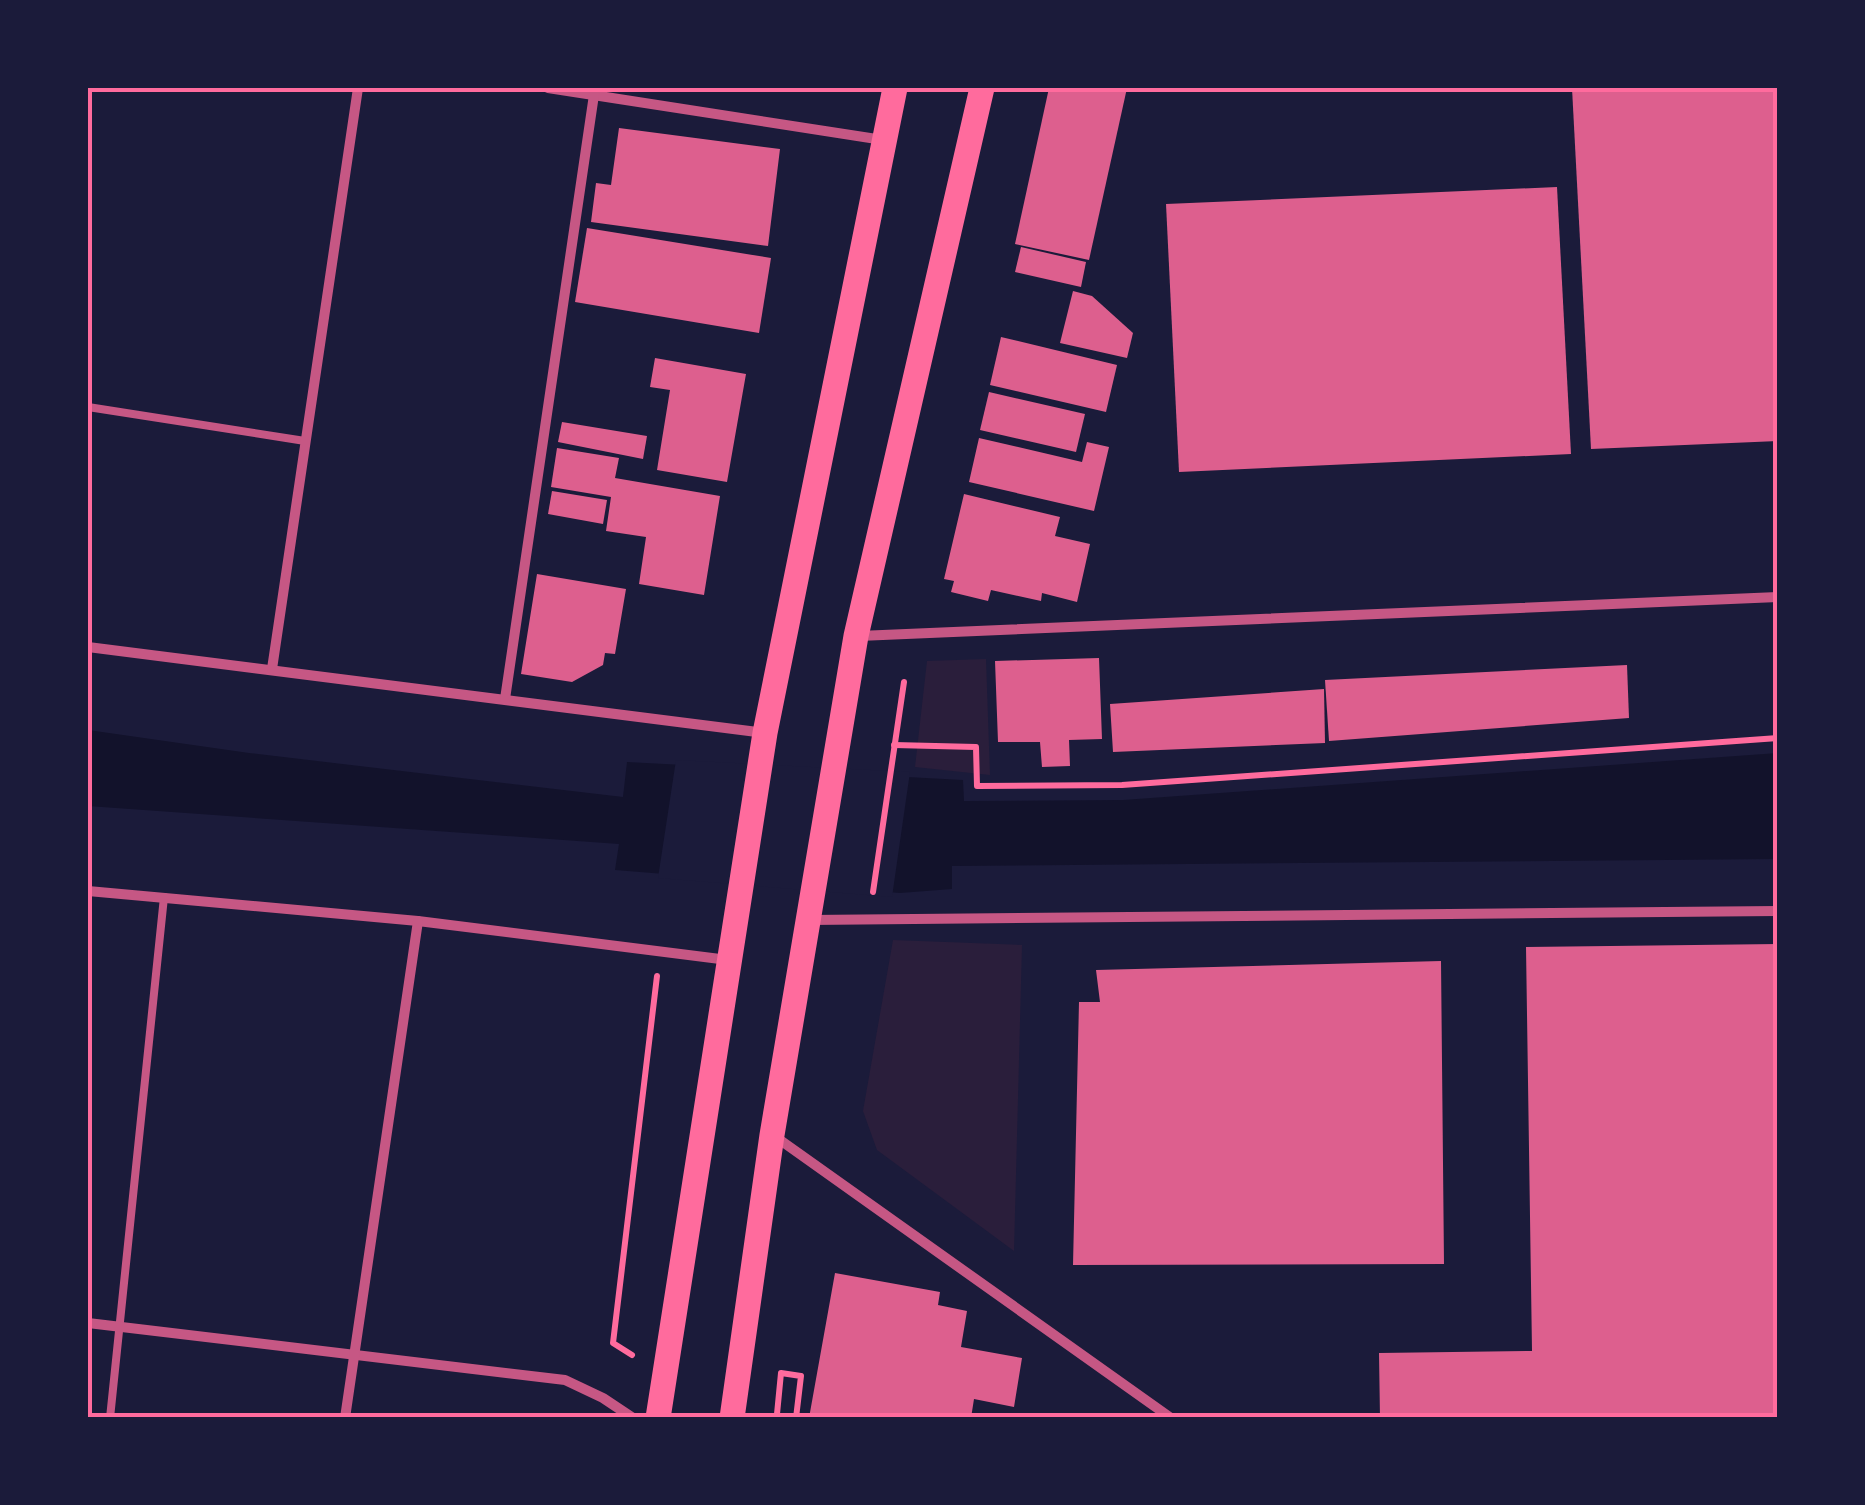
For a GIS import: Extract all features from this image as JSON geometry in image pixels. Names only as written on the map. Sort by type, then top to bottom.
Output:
[{"type":"main road","points":[[658,1418],[765,733],[896,88]]},
{"type":"main road","points":[[732,1418],[772,1135],[856,636],[982,88]]},
{"type":"street","points":[[272,669],[358,88]]},
{"type":"street","points":[[548,88],[595,91],[884,140]]},
{"type":"street","points":[[505,699],[595,91]]},
{"type":"street","points":[[856,636],[1778,597]]},
{"type":"street","points":[[88,647],[765,733]]},
{"type":"street","points":[[88,890],[418,921],[729,960]]},
{"type":"street","points":[[807,920],[1778,912]]},
{"type":"street","points":[[345,1418],[418,921]]},
{"type":"street","points":[[772,1135],[1171,1418]]},
{"type":"street","points":[[88,1323],[564,1380],[604,1398],[633,1418]]},
{"type":"lane","points":[[88,406],[306,440]]},
{"type":"lane","points":[[110,1418],[164,898]]},
{"type":"path","points":[[873,892],[904,682]]},
{"type":"path","points":[[894,745],[976,747],[977,786],[1122,785],[1778,738]]},
{"type":"path","points":[[613,1344],[660,951]]},
{"type":"path","points":[[777,1414],[780,1373],[801,1376],[796,1418]]},
{"type":"shaded area","points":[[986,659],[990,775],[915,767],[927,661]]},
{"type":"shaded area","points":[[88,730],[623,797],[627,762],[963,780],[964,801],[1123,800],[1778,753],[1777,859],[952,866],[952,889],[900,893],[615,870],[619,844],[88,806]]},
{"type":"shaded area","points":[[893,940],[1022,945],[1014,1251],[877,1150],[863,1111]]},
{"type":"pier","points":[[676,760],[910,772],[892,897],[658,878]]},
{"type":"building","points":[[1049,88],[1127,88],[1089,260],[1015,244]]},
{"type":"building","points":[[1572,88],[1778,88],[1778,441],[1591,449]]},
{"type":"building","points":[[619,128],[780,149],[768,246],[591,222],[596,183],[611,185]]},
{"type":"building","points":[[1557,187],[1571,454],[1179,472],[1166,204]]},
{"type":"building","points":[[587,228],[771,258],[759,333],[575,302]]},
{"type":"building","points":[[1021,247],[1086,262],[1081,287],[1015,272]]},
{"type":"building","points":[[1073,291],[1092,296],[1133,333],[1127,358],[1060,343]]},
{"type":"building","points":[[1001,337],[1117,365],[1106,412],[990,385]]},
{"type":"building","points":[[655,358],[746,374],[727,482],[657,470],[670,390],[650,387]]},
{"type":"building","points":[[989,392],[1085,414],[1076,452],[980,430]]},
{"type":"building","points":[[562,422],[647,436],[643,459],[558,442]]},
{"type":"building","points":[[979,438],[1082,462],[1087,442],[1109,447],[1094,511],[969,482]]},
{"type":"building","points":[[557,448],[619,458],[615,478],[720,496],[704,595],[639,584],[646,537],[606,531],[611,497],[551,487]]},
{"type":"building","points":[[552,491],[607,500],[603,524],[548,514]]},
{"type":"building","points":[[964,494],[1060,517],[1055,536],[1090,544],[1077,602],[1042,593],[1041,601],[991,590],[988,601],[951,592],[954,581],[944,579]]},
{"type":"building","points":[[537,574],[626,589],[615,654],[605,653],[603,665],[572,682],[521,674]]},
{"type":"building","points":[[1099,658],[1102,739],[1069,740],[1070,766],[1042,767],[1040,742],[998,742],[995,661]]},
{"type":"building","points":[[1627,665],[1629,718],[1329,741],[1325,680]]},
{"type":"building","points":[[1324,689],[1325,743],[1113,752],[1110,704]]},
{"type":"building","points":[[1778,944],[1778,1418],[1380,1418],[1379,1353],[1532,1351],[1526,947]]},
{"type":"building","points":[[1441,961],[1444,1264],[1073,1265],[1079,1002],[1100,1002],[1096,970]]},
{"type":"building","points":[[835,1273],[940,1292],[938,1305],[967,1311],[961,1347],[1022,1358],[1014,1407],[974,1399],[971,1418],[809,1418]]}]
